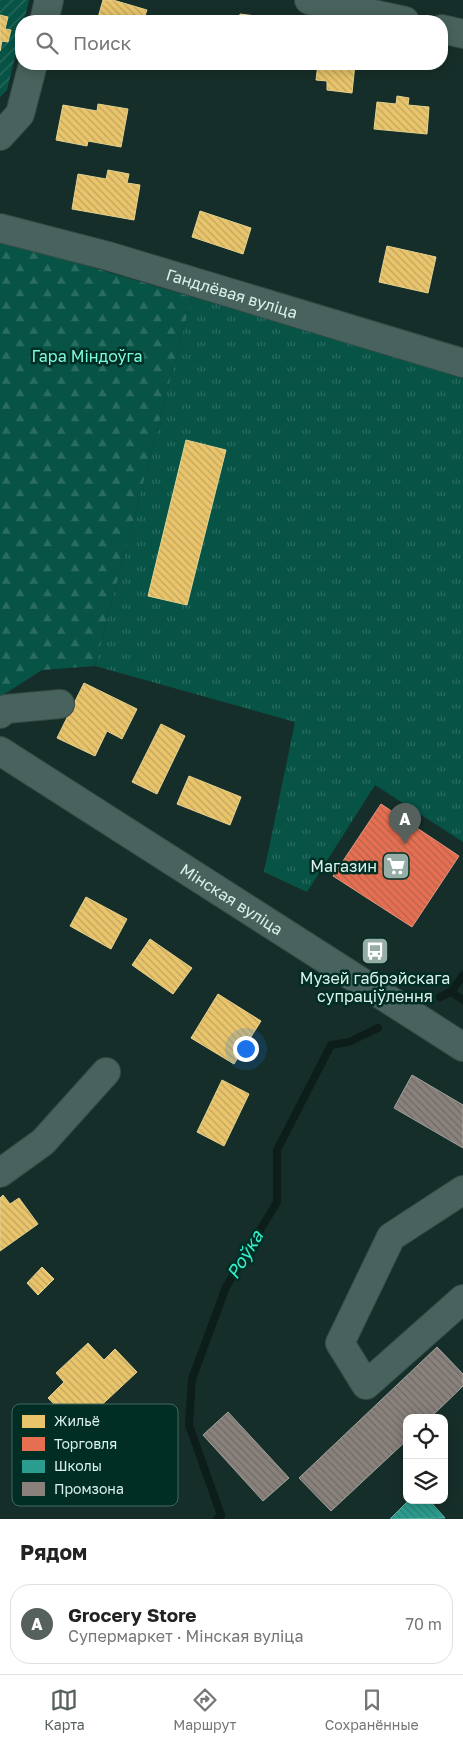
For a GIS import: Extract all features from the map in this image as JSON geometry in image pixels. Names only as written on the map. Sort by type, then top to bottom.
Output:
[{"type":"street","points":[[45,15],[49,0]]},
{"type":"street","points":[[309,0],[378,15]]},
{"type":"street","points":[[448,30],[463,34]]},
{"type":"street","points":[[0,136],[20,114],[31,70]]},
{"type":"street","name":"Гандлёвая вуліца","points":[[0,228],[108,256],[463,362]]},
{"type":"street","points":[[0,714],[6,709],[60,704]]},
{"type":"street","name":"Мінская вуліца","points":[[0,750],[463,1047]]},
{"type":"street","points":[[0,1173],[44,1142],[106,1072]]},
{"type":"street","points":[[463,1190],[391,1237],[340,1344],[366,1385],[463,1300]]},
{"type":"green space","points":[[0,0],[29,0],[25,15],[15,15],[15,57],[7,90],[0,97]]},
{"type":"green space","name":"Гара Міндоўга","points":[[0,240],[192,297],[95,666],[42,670],[0,697]]},
{"type":"green space","points":[[192,297],[463,375],[463,842],[375,785],[307,892],[264,872],[295,722],[95,666]]},
{"type":"building: Жильё","points":[[103,0],[113,0],[147,10],[145,15],[99,15]]},
{"type":"building: Жильё","points":[[0,15],[8,17],[5,29],[11,30],[8,42],[2,41],[0,51]]},
{"type":"building: Жильё","points":[[317,70],[354,70],[352,93],[327,90],[327,81],[316,80]]},
{"type":"building: Жильё","points":[[397,96],[409,98],[408,105],[429,107],[427,134],[374,129],[377,102],[396,104]]},
{"type":"building: Жильё","points":[[98,104],[128,109],[121,147],[88,141],[87,146],[56,140],[63,105],[97,111]]},
{"type":"building: Жильё","points":[[108,170],[129,174],[127,183],[140,185],[134,220],[72,209],[78,174],[106,179]]},
{"type":"building: Жильё","points":[[200,211],[251,228],[243,254],[192,237]]},
{"type":"building: Жильё","points":[[387,246],[436,257],[428,293],[379,282]]},
{"type":"building: Жильё","points":[[186,440],[226,450],[187,605],[148,596]]},
{"type":"building: Жильё","points":[[84,683],[137,709],[122,739],[107,731],[95,756],[57,738]]},
{"type":"building: Жильё","points":[[161,724],[185,736],[157,794],[132,782]]},
{"type":"building: Жильё","points":[[189,776],[241,797],[230,825],[177,804]]},
{"type":"building: Жильё","points":[[86,897],[127,919],[111,949],[70,926]]},
{"type":"building: Жильё","points":[[150,939],[192,968],[173,994],[132,965]]},
{"type":"building: Жильё","points":[[218,994],[261,1021],[234,1064],[191,1038]]},
{"type":"building: Жильё","points":[[222,1080],[249,1094],[224,1146],[197,1132]]},
{"type":"building: Жильё","points":[[3,1195],[10,1204],[19,1198],[38,1224],[0,1251],[0,1198]]},
{"type":"building: Жильё","points":[[42,1267],[54,1279],[38,1295],[27,1283]]},
{"type":"building: Жильё","points":[[88,1343],[104,1360],[115,1349],[137,1372],[103,1404],[54,1404],[48,1398],[64,1382],[56,1373]]},
{"type":"building: Торговля","name":"Магазин","points":[[381,804],[459,856],[412,927],[333,876]]},
{"type":"building: Школы","points":[[405,1504],[433,1504],[445,1518],[390,1519]]},
{"type":"building: Промзона","points":[[412,1075],[463,1105],[463,1148],[394,1108]]},
{"type":"building: Промзона","points":[[437,1347],[463,1374],[463,1386],[434,1414],[403,1414],[403,1444],[331,1511],[299,1478]]},
{"type":"building: Промзона","points":[[228,1412],[289,1478],[263,1501],[203,1435]]},
{"type":"waterway","name":"Роўка","points":[[440,997],[451,992],[463,975]]},
{"type":"waterway","points":[[451,992],[463,1000]]},
{"type":"waterway","name":"Роўка","points":[[217,1519],[221,1515],[189,1425],[192,1379],[226,1287],[277,1202],[277,1150],[331,1045],[349,1042],[378,1028]]},
{"type":"place","name":"Grocery Store","points":[[405,844]]},
{"type":"place","name":"Магазин","points":[[396,866]]},
{"type":"place","name":"Музей габрэйскага супраціўлення","points":[[375,951]]}]
